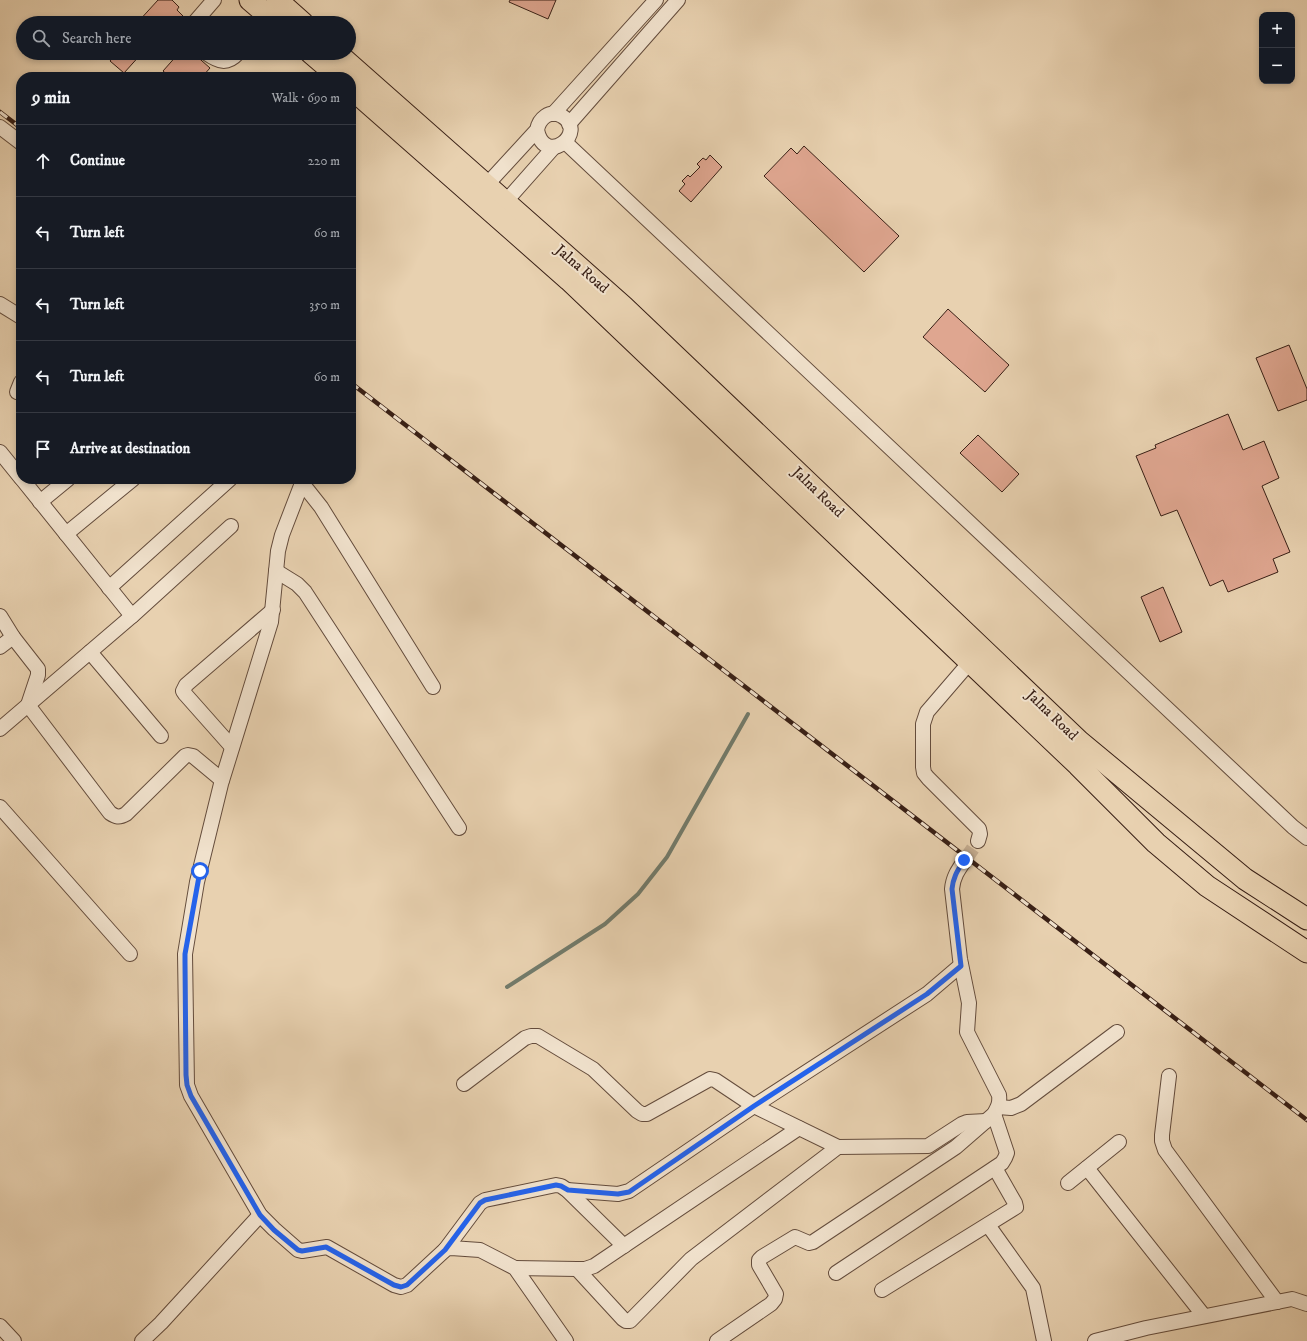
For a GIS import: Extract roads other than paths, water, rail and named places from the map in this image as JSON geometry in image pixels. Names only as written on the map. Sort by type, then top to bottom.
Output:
[{"type":"highway","points":[[250,0],[274,16]]},
{"type":"highway","points":[[319,60],[333,72]]},
{"type":"highway","name":"Jalna Road","points":[[344,60],[500,208],[623,306],[1079,741],[1245,879],[1307,919]]},
{"type":"highway","name":"Jalna Road","points":[[356,92],[481,191]]},
{"type":"highway","name":"Jalna Road","points":[[500,208],[569,280],[1078,765],[1156,843],[1207,886],[1307,952]]},
{"type":"street","points":[[200,16],[214,0]]},
{"type":"street","points":[[553,114],[656,0]]},
{"type":"street","points":[[569,124],[678,0]]},
{"type":"street","points":[[500,208],[569,136],[569,124],[565,118],[560,115],[547,115],[538,124],[538,137],[547,146],[560,144]]},
{"type":"street","points":[[0,127],[16,139]]},
{"type":"street","points":[[481,191],[537,130]]},
{"type":"street","points":[[560,144],[1293,827],[1307,838]]},
{"type":"street","points":[[0,304],[16,314]]},
{"type":"street","points":[[0,452],[16,473]]},
{"type":"street","points":[[25,484],[132,616]]},
{"type":"street","points":[[40,502],[62,484]]},
{"type":"street","points":[[66,534],[127,484]]},
{"type":"street","points":[[109,588],[224,484]]},
{"type":"street","points":[[302,484],[282,536],[278,551],[271,622],[222,780],[197,882],[185,954],[186,1075],[187,1085],[191,1096],[260,1215],[274,1230],[298,1250],[302,1251],[326,1247],[394,1285],[401,1287],[407,1285],[445,1250],[480,1203],[485,1200],[556,1185],[568,1190],[624,1246]]},
{"type":"street","points":[[305,484],[433,686]]},
{"type":"street","points":[[0,729],[132,616],[231,526]]},
{"type":"street","points":[[276,571],[297,584],[305,592],[458,828]]},
{"type":"street","points":[[232,747],[183,691],[186,685],[273,610]]},
{"type":"street","points":[[0,616],[38,670],[38,675],[28,705]]},
{"type":"street","points":[[0,647],[13,636]]},
{"type":"street","points":[[90,652],[161,736]]},
{"type":"street","points":[[970,662],[927,712],[924,718],[923,767],[924,773],[928,778],[979,829],[980,834],[978,841]]},
{"type":"street","points":[[28,705],[110,812],[115,816],[120,817],[126,814],[188,754],[193,756],[222,780]]},
{"type":"street","points":[[0,807],[130,954]]},
{"type":"street","points":[[717,1341],[771,1304],[775,1299],[776,1294],[759,1265],[759,1260],[762,1257],[795,1236],[810,1243],[813,1242],[956,1147],[993,1114],[1000,1101],[999,1095],[967,1032],[969,1003],[961,966],[952,889],[955,873],[964,860]]},
{"type":"street","points":[[568,1190],[618,1194],[629,1192],[754,1106],[927,994],[961,966]]},
{"type":"street","points":[[464,1084],[525,1038],[538,1036],[593,1069],[642,1114],[647,1114],[710,1079],[715,1080],[754,1106],[838,1147],[928,1146],[966,1122],[1021,1104],[1116,1032]]},
{"type":"street","points":[[1169,1076],[1162,1135],[1162,1142],[1165,1150],[1277,1302]]},
{"type":"street","points":[[836,1273],[1002,1163],[1007,1154],[993,1114]]},
{"type":"street","points":[[445,1250],[451,1248],[480,1250],[515,1268],[585,1269],[594,1266],[799,1128]]},
{"type":"street","points":[[1068,1183],[1119,1142]]},
{"type":"street","points":[[577,1269],[626,1322],[630,1322],[691,1259],[838,1147]]},
{"type":"street","points":[[882,1290],[1016,1207],[995,1168]]},
{"type":"street","points":[[1087,1168],[1204,1316]]},
{"type":"street","points":[[142,1341],[161,1324],[260,1215]]},
{"type":"street","points":[[988,1225],[1033,1288],[1044,1341]]},
{"type":"street","points":[[515,1268],[566,1341]]},
{"type":"street","points":[[1095,1341],[1146,1328],[1292,1299],[1307,1304]]},
{"type":"street","points":[[0,1326],[14,1341]]},
{"type":"waterway","points":[[507,987],[605,924],[638,894],[667,857],[748,714]]},
{"type":"tunnel","points":[[965,860],[978,841]]},
{"type":"railway","points":[[0,112],[16,124]]},
{"type":"railway","points":[[356,387],[1307,1120]]}]
